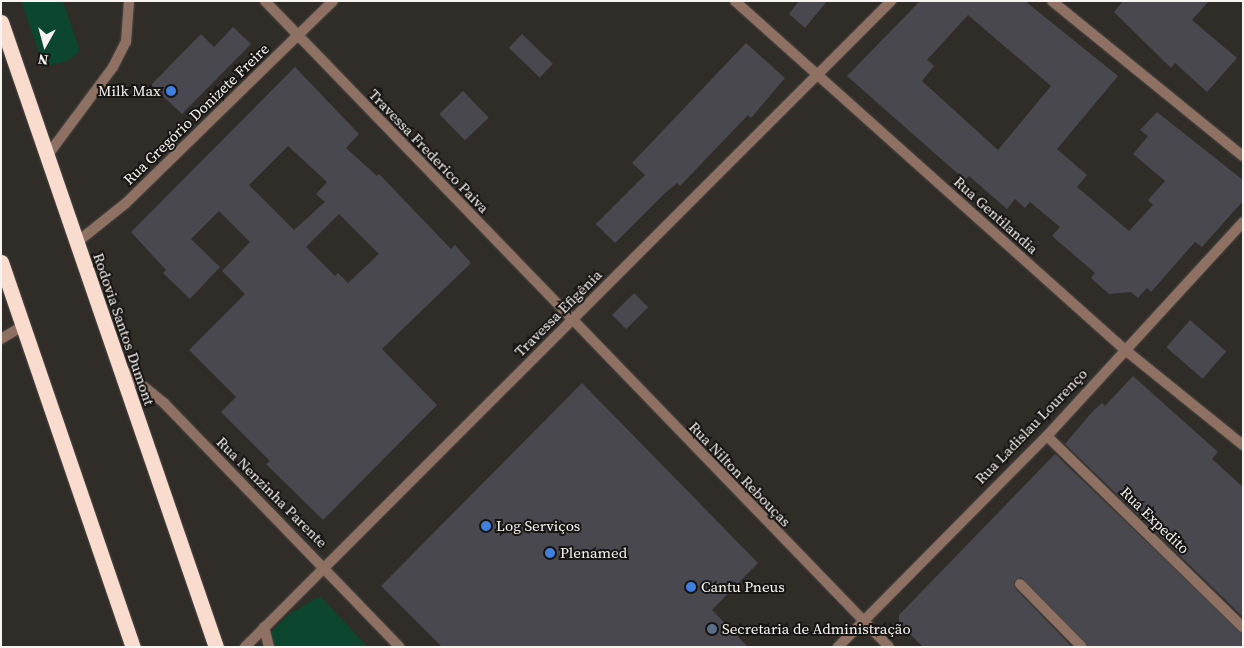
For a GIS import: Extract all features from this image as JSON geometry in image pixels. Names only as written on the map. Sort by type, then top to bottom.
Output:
[{"type":"highway","name":"Rodovia Santos Dumont","points":[[1,22],[117,365],[216,647]]},
{"type":"highway","points":[[1,262],[133,647]]},
{"type":"street","points":[[47,156],[113,67],[126,42],[129,1]]},
{"type":"street","name":"Travessa Frederico Paiva","points":[[265,1],[572,321]]},
{"type":"street","name":"Rua Gregório Donizete Freire","points":[[76,243],[126,203],[334,1]]},
{"type":"street","name":"Rua Gentilandia","points":[[735,1],[1124,349],[1243,445]]},
{"type":"street","name":"Travessa Efigênia","points":[[245,647],[324,566],[892,1]]},
{"type":"street","points":[[1052,1],[1243,156]]},
{"type":"street","name":"Rua Ladislau Lourenço","points":[[838,647],[1047,436],[1124,349],[1243,222]]},
{"type":"street","name":"Rua Nilton Rebouças","points":[[572,321],[862,622],[889,647]]},
{"type":"street","points":[[1,339],[23,326]]},
{"type":"street","name":"Rua Nenzinha Parente","points":[[117,365],[164,404],[324,566],[400,647]]},
{"type":"street","name":"Rua Expedito","points":[[1047,436],[1243,627]]},
{"type":"street","points":[[1020,584],[1082,647]]},
{"type":"street","points":[[264,627],[269,647]]},
{"type":"green space","points":[[21,1],[63,1],[80,51],[67,61],[44,67]]},
{"type":"green space","points":[[320,596],[368,647],[266,647],[272,631],[288,615]]},
{"type":"building","points":[[799,1],[827,1],[805,28],[789,14]]},
{"type":"building","points":[[920,1],[1025,1],[1118,76],[1057,149],[1087,175],[1077,187],[1129,231],[1153,205],[1148,200],[1165,181],[1133,154],[1148,136],[1140,130],[1157,112],[1243,180],[1243,201],[1202,247],[1195,242],[1151,292],[1147,288],[1138,298],[1131,292],[1109,294],[1091,278],[1095,273],[1052,236],[1060,227],[1030,202],[1025,208],[1015,199],[1007,209],[969,176],[965,180],[847,76]],"holes":[[[968,15],[1051,86],[998,150],[922,81],[934,66],[927,60]]]},
{"type":"building","points":[[1123,1],[1209,1],[1192,20],[1237,58],[1207,92],[1175,63],[1171,68],[1114,12]]},
{"type":"building","points":[[233,27],[251,44],[182,114],[151,85],[201,34],[214,47]]},
{"type":"building","points":[[522,34],[553,64],[540,78],[509,48]]},
{"type":"building","points":[[746,43],[785,78],[751,118],[748,115],[680,186],[677,183],[665,193],[615,243],[596,224],[645,175],[632,163]]},
{"type":"building","points":[[295,67],[359,134],[346,148],[377,176],[379,174],[451,249],[455,245],[471,263],[382,349],[437,405],[323,520],[266,464],[270,461],[221,412],[236,397],[189,350],[245,294],[222,271],[250,242],[219,211],[191,239],[220,267],[190,299],[163,273],[166,270],[131,232]],"holes":[[[288,146],[327,182],[316,194],[325,202],[294,230],[249,185]],[[339,214],[379,254],[348,283],[338,273],[335,276],[306,247]]]},
{"type":"building","points":[[463,91],[489,118],[465,141],[439,114]]},
{"type":"building","points":[[634,293],[648,307],[626,329],[612,315]]},
{"type":"building","points":[[1190,320],[1226,351],[1203,379],[1166,347]]},
{"type":"building","points":[[1133,376],[1218,452],[1212,459],[1243,487],[1243,617],[1065,444],[1093,411],[1102,403],[1105,406]]},
{"type":"building","points":[[582,383],[758,563],[712,610],[748,647],[442,647],[381,586]]},
{"type":"building","points":[[1055,454],[1243,634],[1243,647],[1089,647],[1021,577],[1014,582],[1015,588],[1072,647],[923,647],[899,623],[899,615]]},
{"type":"place","name":"Milk Max","points":[[171,91]]},
{"type":"place","name":"Log Serviços","points":[[486,526]]},
{"type":"place","name":"Plenamed","points":[[550,553]]},
{"type":"place","name":"Cantu Pneus","points":[[691,587]]},
{"type":"place","name":"Secretaria de Administração","points":[[712,629]]}]
